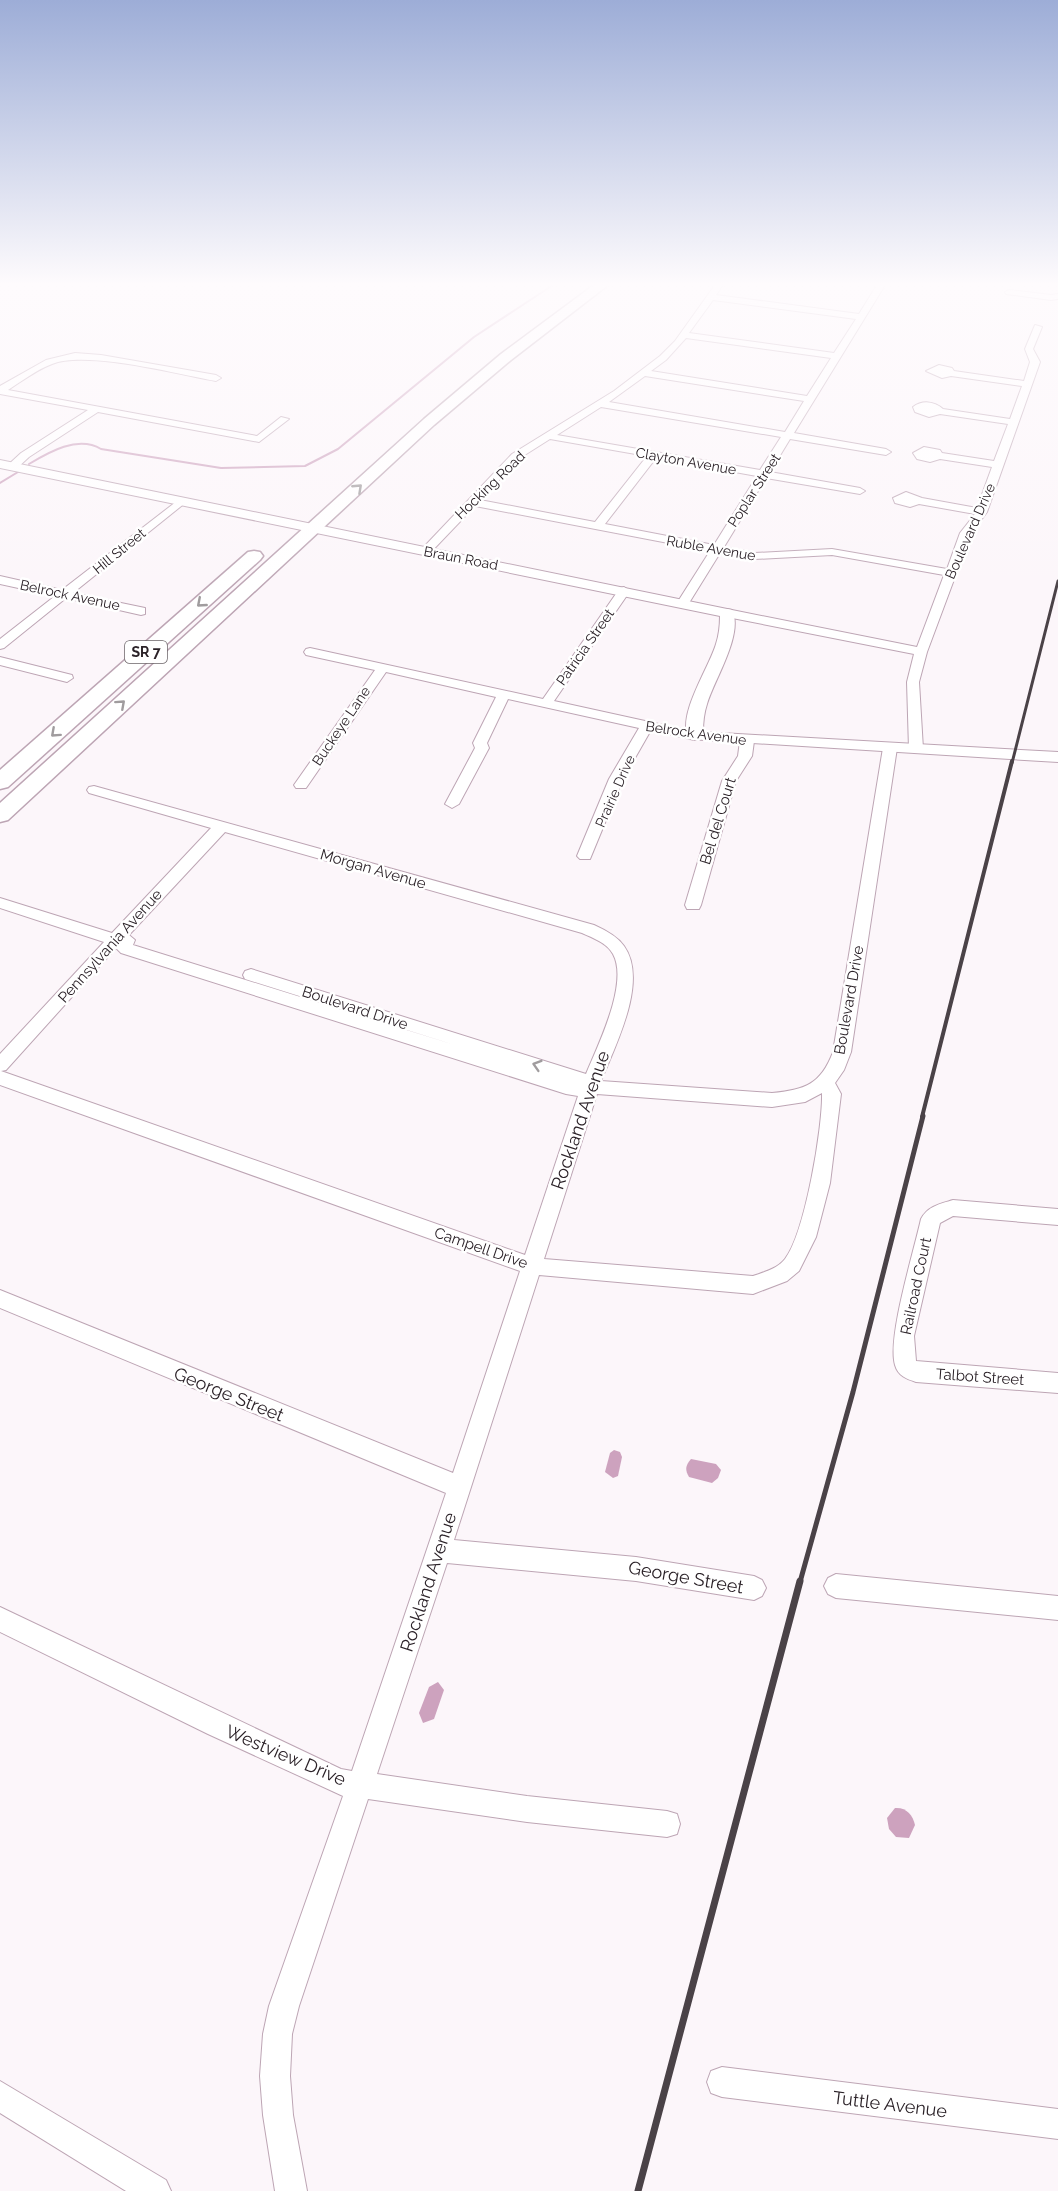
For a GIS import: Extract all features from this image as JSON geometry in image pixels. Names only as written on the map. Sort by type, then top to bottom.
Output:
[{"type":"highway","name":"SR 7","points":[[0,782],[304,521],[468,387]]},
{"type":"highway","points":[[304,521],[363,465],[362,459]]},
{"type":"highway","name":"SR 7","points":[[0,814],[232,603],[304,521]]},
{"type":"street","name":"Hocking Road","points":[[426,551],[516,456],[625,387]]},
{"type":"street","points":[[736,387],[811,399]]},
{"type":"street","name":"Poplar Street","points":[[683,603],[818,387]]},
{"type":"street","name":"Boulevard Drive","points":[[915,749],[913,682],[921,652],[966,532],[981,513],[1027,387]]},
{"type":"street","points":[[0,390],[259,439],[284,419]]},
{"type":"street","points":[[601,404],[886,452]]},
{"type":"street","points":[[6,465],[96,409]]},
{"type":"street","points":[[940,411],[1014,422]]},
{"type":"street","name":"Clayton Avenue","points":[[548,436],[860,491]]},
{"type":"street","points":[[598,526],[653,455]]},
{"type":"street","points":[[939,456],[999,465]]},
{"type":"street","name":"Braun Road","points":[[6,465],[181,501],[304,521],[426,551],[921,652]]},
{"type":"street","name":"Hill Street","points":[[0,645],[181,501]]},
{"type":"street","points":[[918,501],[981,513]]},
{"type":"street","name":"Ruble Avenue","points":[[472,502],[759,557],[832,552],[951,573]]},
{"type":"street","name":"Belrock Avenue","points":[[0,580],[141,611]]},
{"type":"street","name":"Patricia Street","points":[[546,704],[624,591]]},
{"type":"street","points":[[695,736],[693,719],[726,635],[727,614]]},
{"type":"street","name":"Belrock Avenue","points":[[310,652],[695,736],[747,741],[915,749]]},
{"type":"street","points":[[0,661],[67,678]]},
{"type":"street","name":"Buckeye Lane","points":[[301,785],[383,667]]},
{"type":"street","points":[[452,804],[482,748],[480,743],[504,694]]},
{"type":"street","name":"Prairie Drive","points":[[585,856],[616,780],[646,727]]},
{"type":"street","name":"Bel del Court","points":[[693,905],[729,781],[745,756],[747,741]]},
{"type":"street","name":"Boulevard Drive","points":[[0,903],[117,940],[127,949],[539,1079],[579,1089],[590,1087],[772,1100],[805,1095],[826,1082],[835,1070],[842,1052],[890,748]]},
{"type":"street","points":[[915,749],[1058,757]]},
{"type":"street","name":"Morgan Avenue","points":[[94,790],[588,929],[614,944],[622,955],[626,978]]},
{"type":"street","name":"Pennsylvania Avenue","points":[[0,1065],[221,827]]},
{"type":"street","name":"Rockland Avenue","points":[[291,2191],[277,2110],[275,2072],[277,2037],[294,1971],[360,1785],[590,1087],[618,1012],[626,978]]},
{"type":"street","name":"Campell Drive","points":[[0,1078],[531,1266],[744,1285],[753,1285],[780,1275],[798,1255],[806,1237],[820,1183],[832,1094],[826,1082]]},
{"type":"street","name":"Railroad Court","points":[[905,1364],[904,1335],[931,1220],[940,1212],[953,1208],[1058,1217]]},
{"type":"street","name":"George Street","points":[[0,1299],[459,1487]]},
{"type":"street","name":"Talbot Street","points":[[905,1364],[910,1370],[916,1372],[1058,1383]]},
{"type":"street","name":"George Street","points":[[438,1550],[610,1564],[754,1588]]},
{"type":"street","points":[[836,1586],[1058,1608]]},
{"type":"street","name":"Westview Drive","points":[[0,1619],[340,1782],[527,1809],[667,1824]]},
{"type":"street","name":"Tuttle Avenue","points":[[722,2082],[1058,2124]]},
{"type":"street","points":[[0,2096],[155,2191]]},
{"type":"shaded area","points":[[614,1450],[620,1452],[622,1457],[618,1476],[613,1478],[605,1472],[610,1453]]},
{"type":"shaded area","points":[[691,1459],[716,1464],[721,1470],[718,1478],[712,1483],[689,1477],[686,1468]]},
{"type":"shaded area","points":[[438,1682],[444,1690],[434,1719],[423,1723],[419,1713],[429,1687]]},
{"type":"shaded area","points":[[895,1808],[906,1810],[913,1818],[915,1825],[909,1838],[896,1837],[889,1829],[887,1818]]},
{"type":"waterway","points":[[29,464],[64,447],[83,444],[101,449],[221,468],[305,466],[338,449],[413,387]]},
{"type":"waterway","points":[[0,483],[18,472]]},
{"type":"railway","points":[[1012,763],[1058,581]]},
{"type":"railway","points":[[922,1117],[1012,761]]},
{"type":"railway","points":[[800,1582],[853,1392],[923,1116]]},
{"type":"railway","points":[[638,2191],[800,1581]]}]
